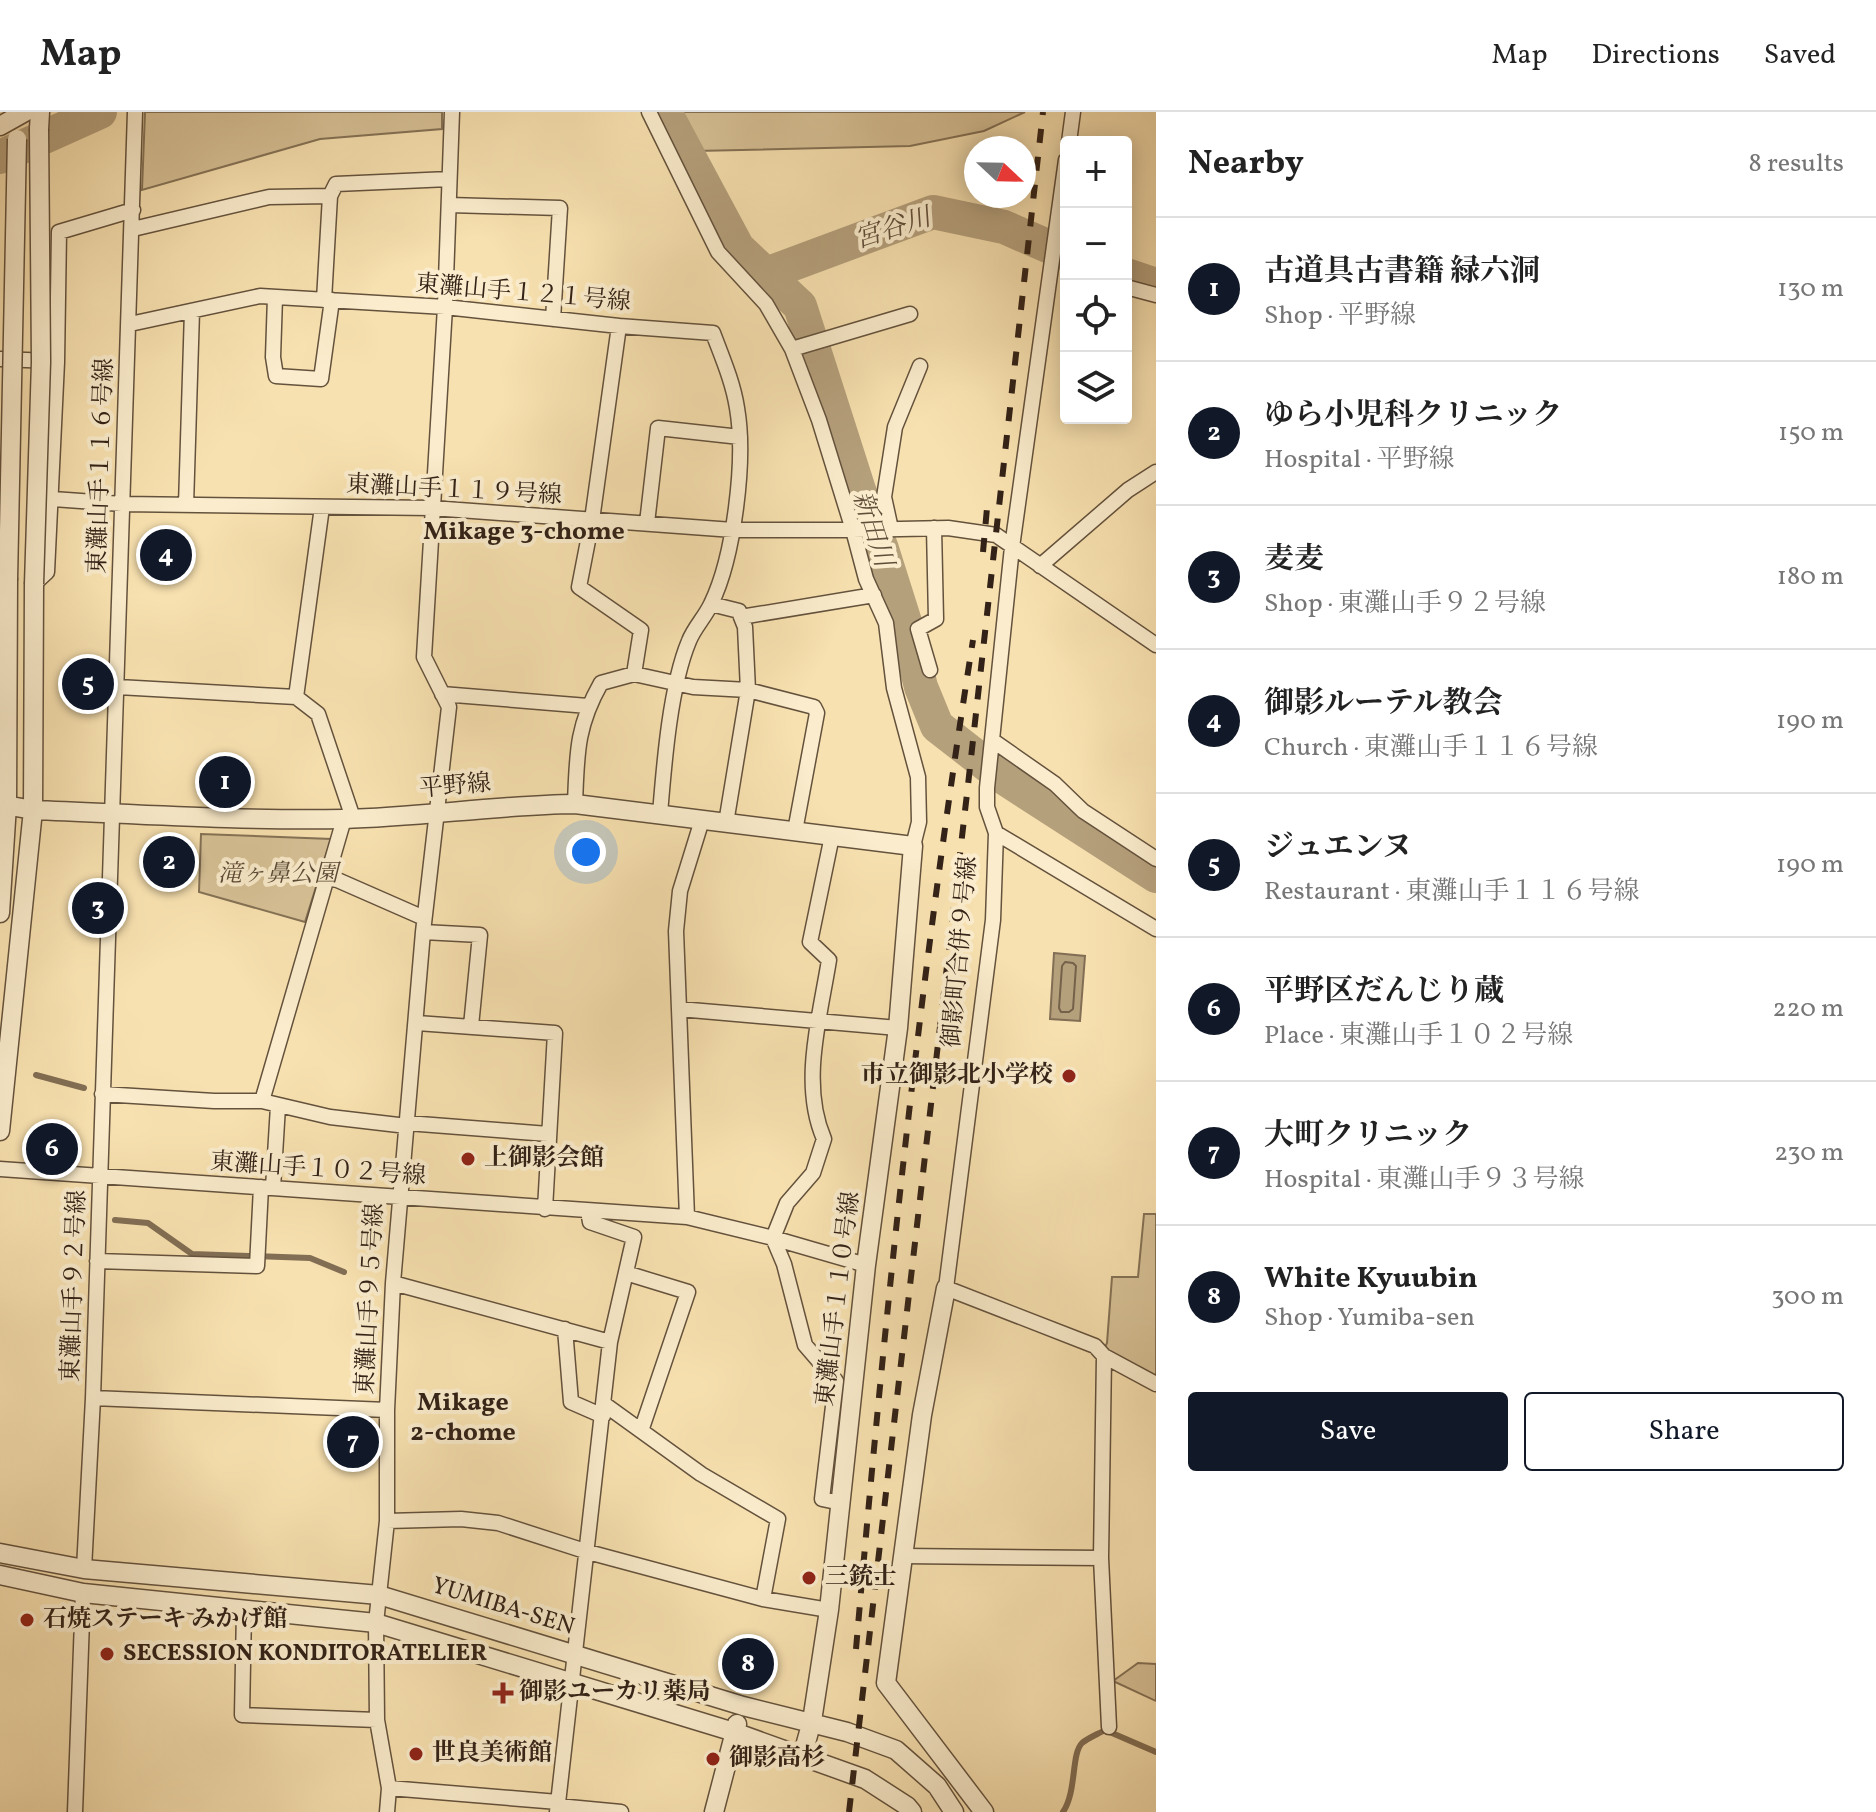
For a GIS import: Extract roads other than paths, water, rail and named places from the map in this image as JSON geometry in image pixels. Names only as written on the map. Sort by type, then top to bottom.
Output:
[{"type":"street","points":[[452,112],[445,307],[424,657],[442,694],[588,706]]},
{"type":"street","points":[[1070,136],[1073,112]]},
{"type":"street","points":[[649,113],[718,252],[766,304],[797,348],[857,530],[866,579],[886,623],[894,688],[918,777],[919,822],[913,846]]},
{"type":"street","points":[[0,126],[20,114]]},
{"type":"street","points":[[0,913],[4,804],[4,627],[8,580],[20,114]]},
{"type":"street","name":"東灘山手１１６号線","points":[[113,813],[135,116]]},
{"type":"street","points":[[0,1131],[33,810],[34,584],[41,362],[40,120]]},
{"type":"street","points":[[275,297],[273,357],[276,376],[321,379],[328,300],[330,196],[336,184],[449,179]]},
{"type":"street","points":[[133,229],[269,197],[330,196]]},
{"type":"street","name":"御影町合併９号線","points":[[984,1812],[886,1683],[922,1415],[946,1288],[993,920],[996,833],[987,807],[991,745],[1012,547],[1060,201]]},
{"type":"street","points":[[449,205],[560,208],[553,319]]},
{"type":"street","points":[[34,584],[47,572],[53,499],[59,232],[133,210]]},
{"type":"street","points":[[1051,261],[1060,267]]},
{"type":"street","points":[[1132,289],[1156,295]]},
{"type":"street","name":"東灘山手１２１号線","points":[[130,324],[260,296],[445,307],[713,333],[734,393],[740,437],[733,530],[711,604],[689,640],[677,682],[660,814]]},
{"type":"street","points":[[186,505],[192,311]]},
{"type":"street","points":[[797,348],[910,314]]},
{"type":"street","points":[[619,326],[592,520],[579,587],[641,630],[634,674]]},
{"type":"street","points":[[0,359],[57,362]]},
{"type":"street","points":[[886,530],[884,497],[895,427],[920,366]]},
{"type":"street","points":[[647,523],[658,428],[740,437]]},
{"type":"street","points":[[1040,566],[1128,490],[1156,472]]},
{"type":"street","name":"東灘山手１１９号線","points":[[53,499],[122,504],[432,508],[733,530],[934,528],[984,532],[996,535],[1012,547]]},
{"type":"street","points":[[296,697],[322,507]]},
{"type":"street","points":[[930,670],[918,629],[936,619],[934,528]]},
{"type":"street","points":[[1012,547],[1156,645]]},
{"type":"street","points":[[0,559],[8,580]]},
{"type":"street","points":[[741,617],[874,595]]},
{"type":"street","points":[[711,604],[739,611],[745,627],[748,690],[726,823]]},
{"type":"street","points":[[575,804],[578,739],[588,706],[601,683],[634,674],[693,687],[748,690],[814,707],[817,713],[795,831]]},
{"type":"street","points":[[118,687],[296,697],[318,714],[348,819],[326,875],[262,1101]]},
{"type":"street","name":"東灘山手９５号線","points":[[387,1812],[389,1788],[377,1720],[376,1623],[387,1521],[387,1410],[399,1197],[435,814],[449,707],[442,694]]},
{"type":"street","points":[[991,745],[1055,784],[1083,811],[1156,859]]},
{"type":"street","name":"平野線","points":[[4,804],[33,810],[348,819],[575,804],[913,846]]},
{"type":"street","name":"東灘山手９２号線","points":[[84,1569],[93,1398],[113,813]]},
{"type":"street","points":[[687,1217],[678,911],[680,891],[702,820]]},
{"type":"street","points":[[996,833],[1156,929]]},
{"type":"street","points":[[832,836],[810,942],[829,960],[812,1070],[818,1125],[824,1139],[813,1173],[787,1203],[773,1238],[784,1264],[805,1345],[836,1381],[822,1499],[841,1503]]},
{"type":"street","name":"東灘山手１１０号線","points":[[802,1757],[812,1721],[829,1610],[866,1265],[898,1028],[913,846]]},
{"type":"street","points":[[326,875],[424,925],[480,935],[471,1026]]},
{"type":"street","points":[[679,1009],[898,1028]]},
{"type":"street","points":[[417,1023],[555,1033],[545,1209]]},
{"type":"street","points":[[102,1094],[262,1101],[330,1117],[548,1134]]},
{"type":"street","points":[[97,1261],[257,1266],[278,1106]]},
{"type":"street","name":"東灘山手１０２号線","points":[[0,1169],[687,1217],[866,1265]]},
{"type":"street","points":[[558,1807],[610,1342],[634,1237],[590,1222],[588,1211]]},
{"type":"street","points":[[626,1273],[688,1292],[641,1431]]},
{"type":"street","points":[[393,1283],[610,1342]]},
{"type":"street","points":[[946,1288],[1095,1346],[1104,1356],[1156,1384]]},
{"type":"street","points":[[565,1329],[571,1402],[603,1410],[641,1431],[701,1474],[778,1519],[763,1599]]},
{"type":"street","points":[[1104,1356],[1101,1558],[1109,1727]]},
{"type":"street","points":[[93,1398],[387,1410]]},
{"type":"street","points":[[387,1521],[461,1519],[498,1523],[588,1552],[763,1599],[829,1610]]},
{"type":"street","name":"YUMIBA-SEN","points":[[0,1553],[84,1569],[379,1595],[743,1706],[812,1721],[896,1750],[937,1786],[954,1812]]},
{"type":"street","points":[[903,1556],[1101,1558]]},
{"type":"street","points":[[0,1575],[83,1593],[376,1623],[734,1732],[865,1779],[912,1812]]},
{"type":"street","points":[[75,1812],[83,1593]]},
{"type":"street","points":[[244,1610],[242,1715],[377,1720]]},
{"type":"street","points":[[714,1812],[743,1706]]},
{"type":"street","points":[[389,1788],[621,1812]]},
{"type":"water","points":[[1054,953],[1085,956],[1080,1021],[1050,1019]]},
{"type":"waterway","points":[[0,157],[100,112]]},
{"type":"waterway","name":"新田川","points":[[665,112],[738,248],[800,306],[859,490],[882,549],[906,625],[921,687],[937,726],[1001,776],[1156,876]]},
{"type":"waterway","name":"宮谷川","points":[[766,274],[933,212],[1004,227],[1060,251]]},
{"type":"waterway","name":"宮谷川","points":[[1132,277],[1156,285]]},
{"type":"waterway","points":[[36,1075],[84,1088]]},
{"type":"waterway","points":[[115,1220],[148,1223],[192,1254],[310,1258],[344,1272]]},
{"type":"waterway","points":[[1063,1812],[1070,1794],[1076,1755],[1084,1741],[1105,1730],[1156,1752]]},
{"type":"railway","points":[[849,1812],[1043,112]]},
{"type":"railway","points":[[983,552],[988,497]]},
{"type":"railway","points":[[856,1649],[879,1396],[920,1017],[973,640]]},
{"type":"place","name":"御影ルーテル教会","points":[[166,555]]},
{"type":"place","name":"ジュエンヌ","points":[[88,684]]},
{"type":"place","name":"古道具古書籍 緑六洞","points":[[225,782]]},
{"type":"place","name":"ゆら小児科クリニック","points":[[169,862]]},
{"type":"place","name":"麦麦","points":[[98,908]]},
{"type":"place","name":"市立御影北小学校","points":[[1069,1076]]},
{"type":"place","name":"平野区だんじり蔵","points":[[52,1149]]},
{"type":"place","name":"上御影会館","points":[[468,1159]]},
{"type":"place","name":"大町クリニック","points":[[353,1442]]},
{"type":"place","name":"三銃士","points":[[809,1578]]},
{"type":"place","name":"石焼ステーキ みかげ館","points":[[27,1620]]},
{"type":"place","name":"SECESSION KONDITORATELIER","points":[[107,1654]]},
{"type":"place","name":"White Kyuubin","points":[[748,1664]]},
{"type":"place","name":"御影ユーカリ薬局","points":[[503,1693]]},
{"type":"place","name":"世良美術館","points":[[416,1754]]},
{"type":"place","name":"御影高杉","points":[[713,1759]]},
{"type":"district","name":"Mikage 3-chome","points":[[524,532]]},
{"type":"district","name":"Mikage 2-chome","points":[[463,1418]]},
{"type":"park label","name":"滝ヶ鼻公園","points":[[278,875]]}]
